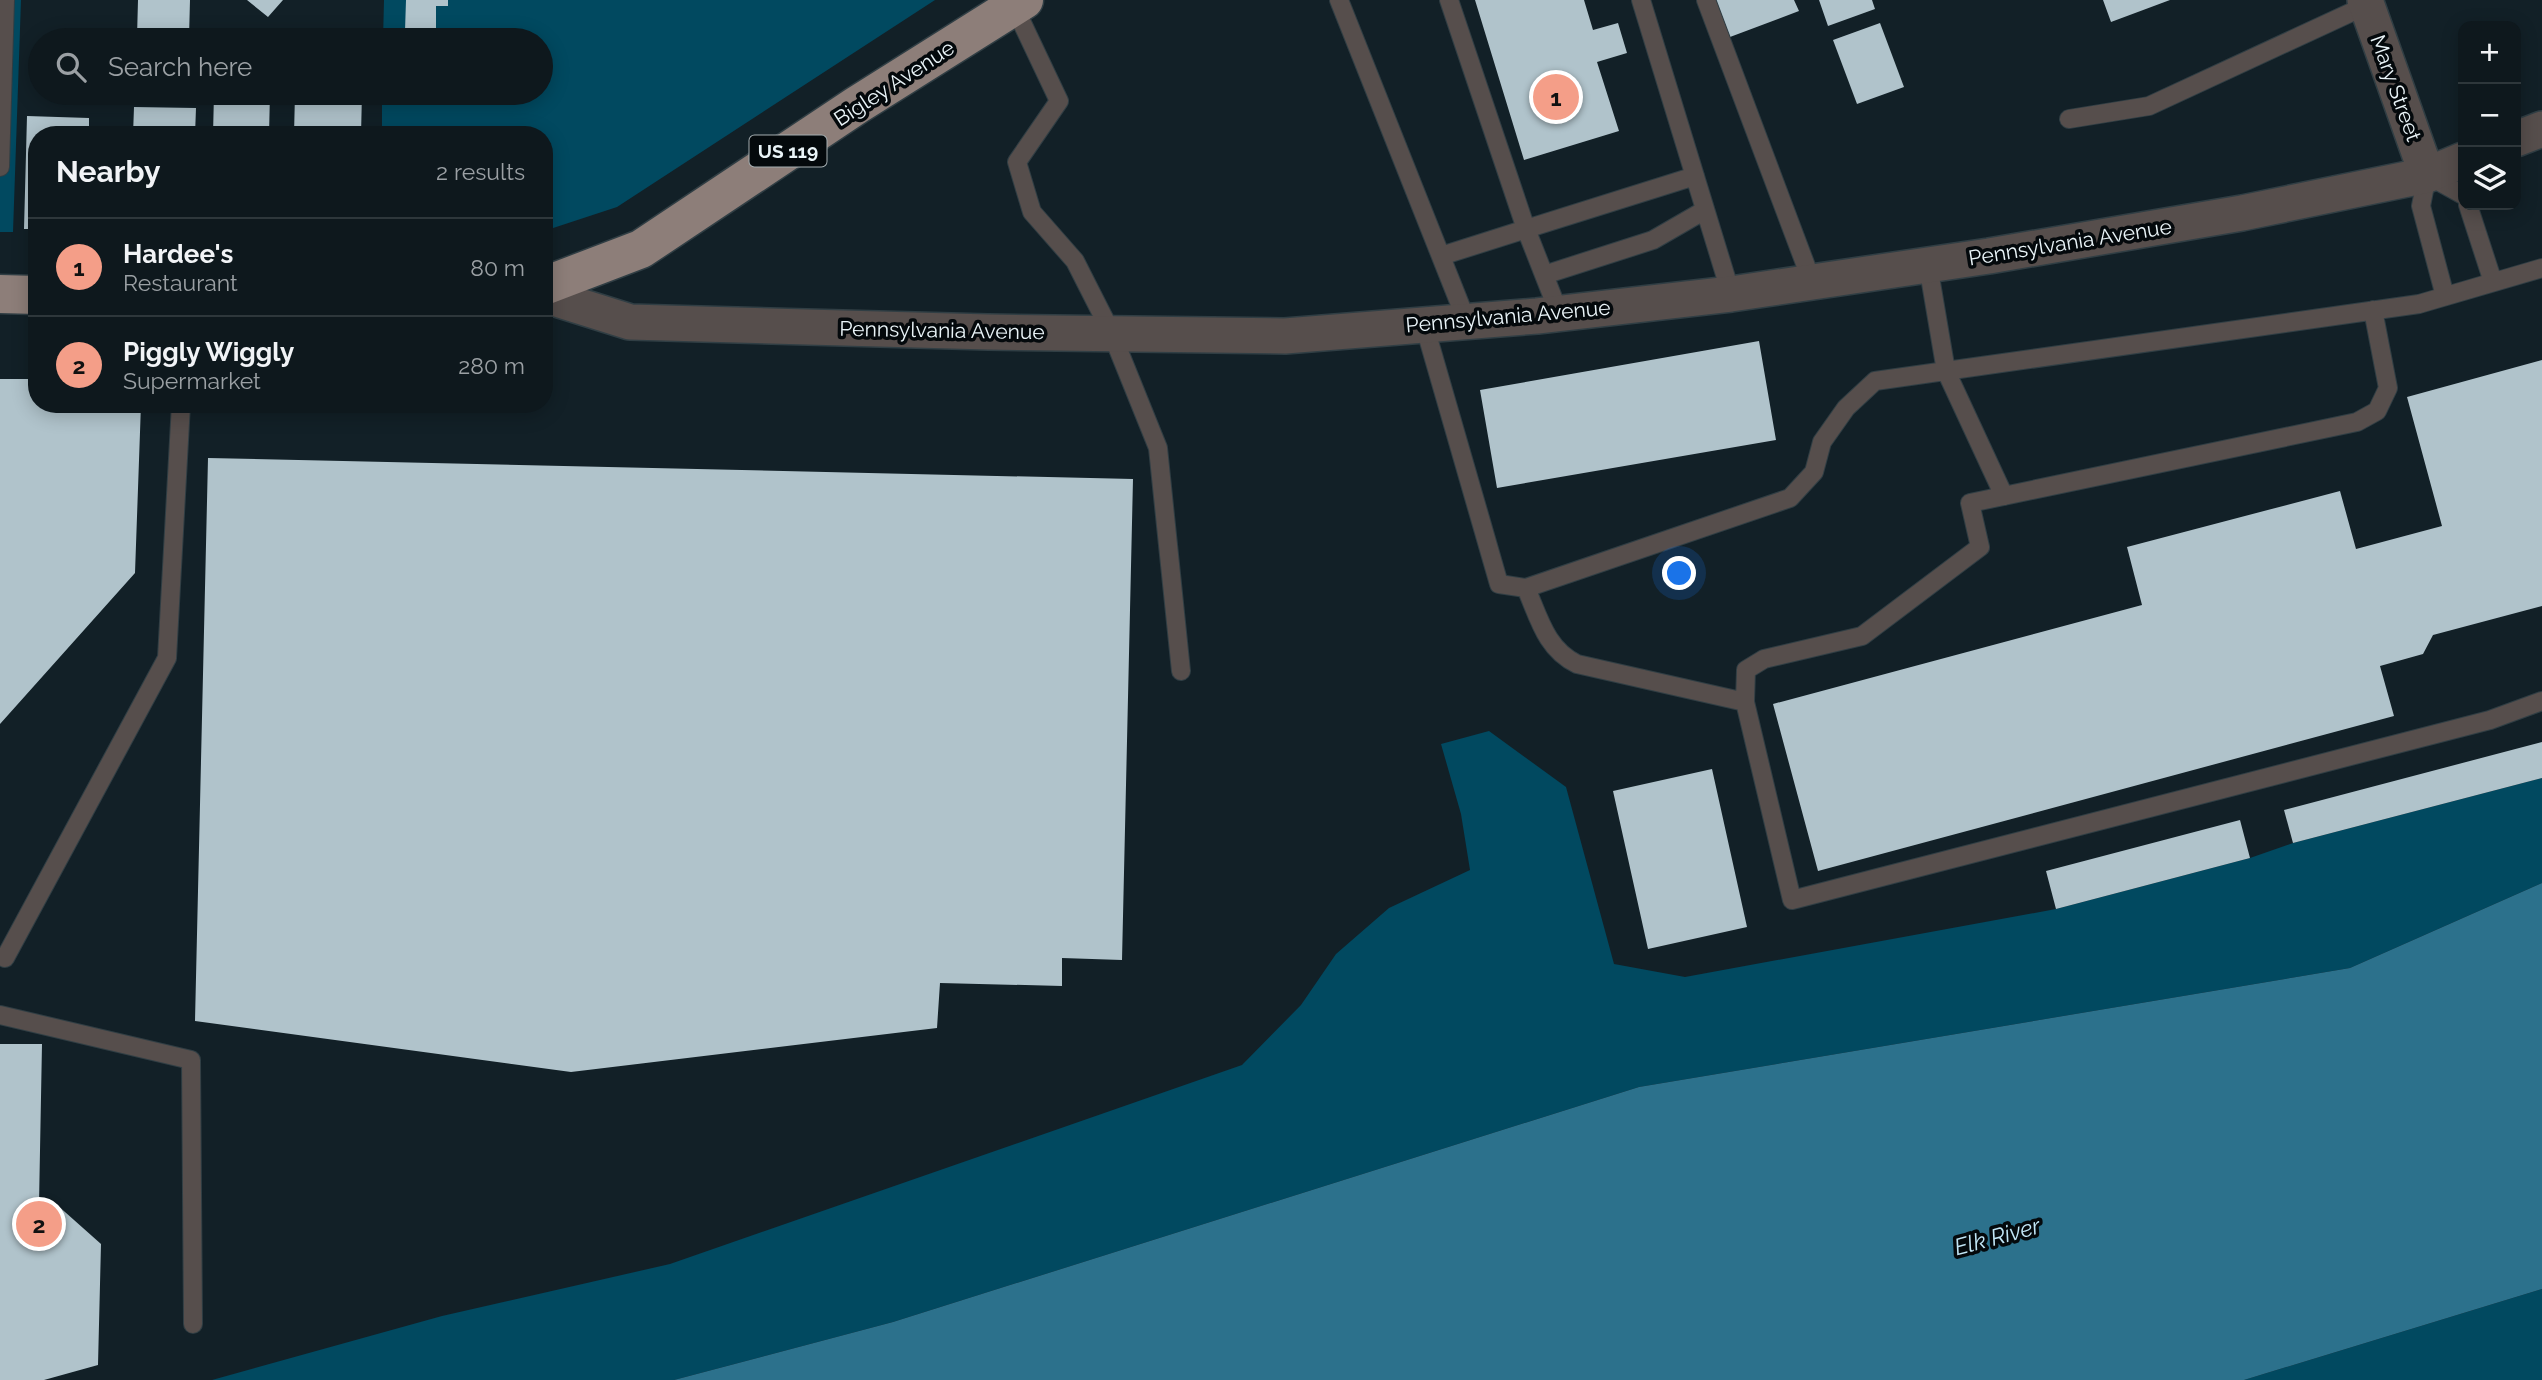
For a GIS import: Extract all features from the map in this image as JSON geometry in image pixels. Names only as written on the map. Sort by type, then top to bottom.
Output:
[{"type":"main road","name":"Bigley Avenue","points":[[553,283],[641,249],[857,105],[1019,3]]},
{"type":"main road","points":[[0,294],[28,295]]},
{"type":"street","name":"Mary Street","points":[[2366,3],[2427,175]]},
{"type":"street","points":[[2521,137],[2542,129]]},
{"type":"street","name":"Pennsylvania Avenue","points":[[553,298],[630,322],[1285,336],[1559,313],[1731,293],[1928,265],[2242,213],[2427,175],[2458,162]]},
{"type":"lane","points":[[0,167],[5,0]]},
{"type":"lane","points":[[1339,0],[1467,322]]},
{"type":"lane","points":[[1449,0],[1526,229],[1559,313]]},
{"type":"lane","points":[[1641,0],[1731,293]]},
{"type":"lane","points":[[1706,0],[1812,282]]},
{"type":"lane","points":[[1019,3],[1059,101],[1017,162],[1032,212],[1075,261],[1112,334],[1158,448],[1181,671]]},
{"type":"lane","points":[[2069,119],[2149,106],[2366,3]]},
{"type":"lane","points":[[2445,296],[2421,206],[2427,175],[2458,192]]},
{"type":"lane","points":[[1441,256],[1695,176]]},
{"type":"lane","points":[[1544,275],[1653,240],[1705,210]]},
{"type":"lane","points":[[2470,210],[2493,282]]},
{"type":"lane","points":[[1928,265],[1946,371],[2004,496]]},
{"type":"lane","points":[[1424,324],[1499,584],[1527,588],[1790,498],[1814,472],[1822,442],[1846,408],[1875,381],[2419,304],[2542,268]]},
{"type":"lane","points":[[2373,310],[2388,388],[2377,411],[2357,422],[1970,503],[1980,547],[1862,636],[1764,659],[1746,670],[1745,702],[1792,900],[2490,720],[2542,701]]},
{"type":"lane","points":[[5,958],[167,658],[181,413]]},
{"type":"lane","points":[[1527,588],[1547,638],[1560,656],[1577,664],[1745,702]]},
{"type":"lane","points":[[0,1015],[191,1060],[193,1324]]},
{"type":"shaded area","points":[[0,0],[21,0],[13,232],[0,232]]},
{"type":"shaded area","points":[[384,0],[935,0],[617,207],[553,228],[553,126],[382,126],[382,105],[553,105],[553,28],[383,28]]},
{"type":"shaded area","points":[[1489,731],[1566,787],[1614,964],[1685,977],[2056,909],[2542,778],[2542,883],[2350,968],[1639,1087],[893,1322],[674,1380],[212,1380],[442,1316],[670,1264],[1242,1065],[1301,1005],[1336,954],[1389,908],[1470,870],[1461,814],[1441,744]]},
{"type":"shaded area","points":[[2542,1289],[2542,1380],[2244,1380]]},
{"type":"water","name":"Elk River","points":[[2542,883],[2542,1289],[2244,1380],[674,1380],[893,1322],[1639,1087],[2350,968]]},
{"type":"building","points":[[138,0],[190,0],[189,28],[137,28]]},
{"type":"building","points":[[247,0],[283,0],[268,17]]},
{"type":"building","points":[[406,0],[448,0],[448,6],[436,6],[436,28],[405,28]]},
{"type":"building","points":[[1475,0],[1584,0],[1593,30],[1618,23],[1627,53],[1597,62],[1619,131],[1524,160]]},
{"type":"building","points":[[1716,0],[1794,0],[1799,11],[1730,37]]},
{"type":"building","points":[[1819,0],[1872,0],[1875,9],[1828,26]]},
{"type":"building","points":[[2103,0],[2170,0],[2111,22]]},
{"type":"building","points":[[1880,23],[1904,87],[1857,104],[1833,40]]},
{"type":"building","points":[[214,105],[270,105],[269,126],[213,126]]},
{"type":"building","points":[[295,105],[362,105],[361,126],[294,126]]},
{"type":"building","points":[[134,107],[196,108],[195,126],[133,126]]},
{"type":"building","points":[[27,116],[89,118],[89,126],[28,126],[28,229],[24,229]]},
{"type":"building","points":[[1759,341],[1776,440],[1497,488],[1480,390]]},
{"type":"building","points":[[2542,360],[2542,606],[2433,635],[2423,654],[2380,666],[2394,716],[1818,871],[1773,704],[2142,605],[2127,547],[2340,491],[2356,549],[2442,526],[2407,397]]},
{"type":"building","points":[[0,379],[28,379],[28,413],[141,413],[135,573],[0,724]]},
{"type":"building","points":[[208,458],[1133,479],[1122,960],[1062,958],[1062,986],[940,983],[937,1028],[571,1072],[195,1021]]},
{"type":"building","points":[[2542,742],[2542,778],[2293,843],[2284,810]]},
{"type":"building","points":[[1712,769],[1747,927],[1648,949],[1613,791]]},
{"type":"building","points":[[2240,820],[2250,858],[2056,909],[2046,871]]},
{"type":"building","points":[[0,1044],[42,1044],[39,1204],[56,1204],[101,1244],[98,1365],[44,1380],[0,1380]]},
{"type":"place","name":"Hardee's","points":[[1556,97]]},
{"type":"place","name":"Piggly Wiggly","points":[[39,1224]]}]
